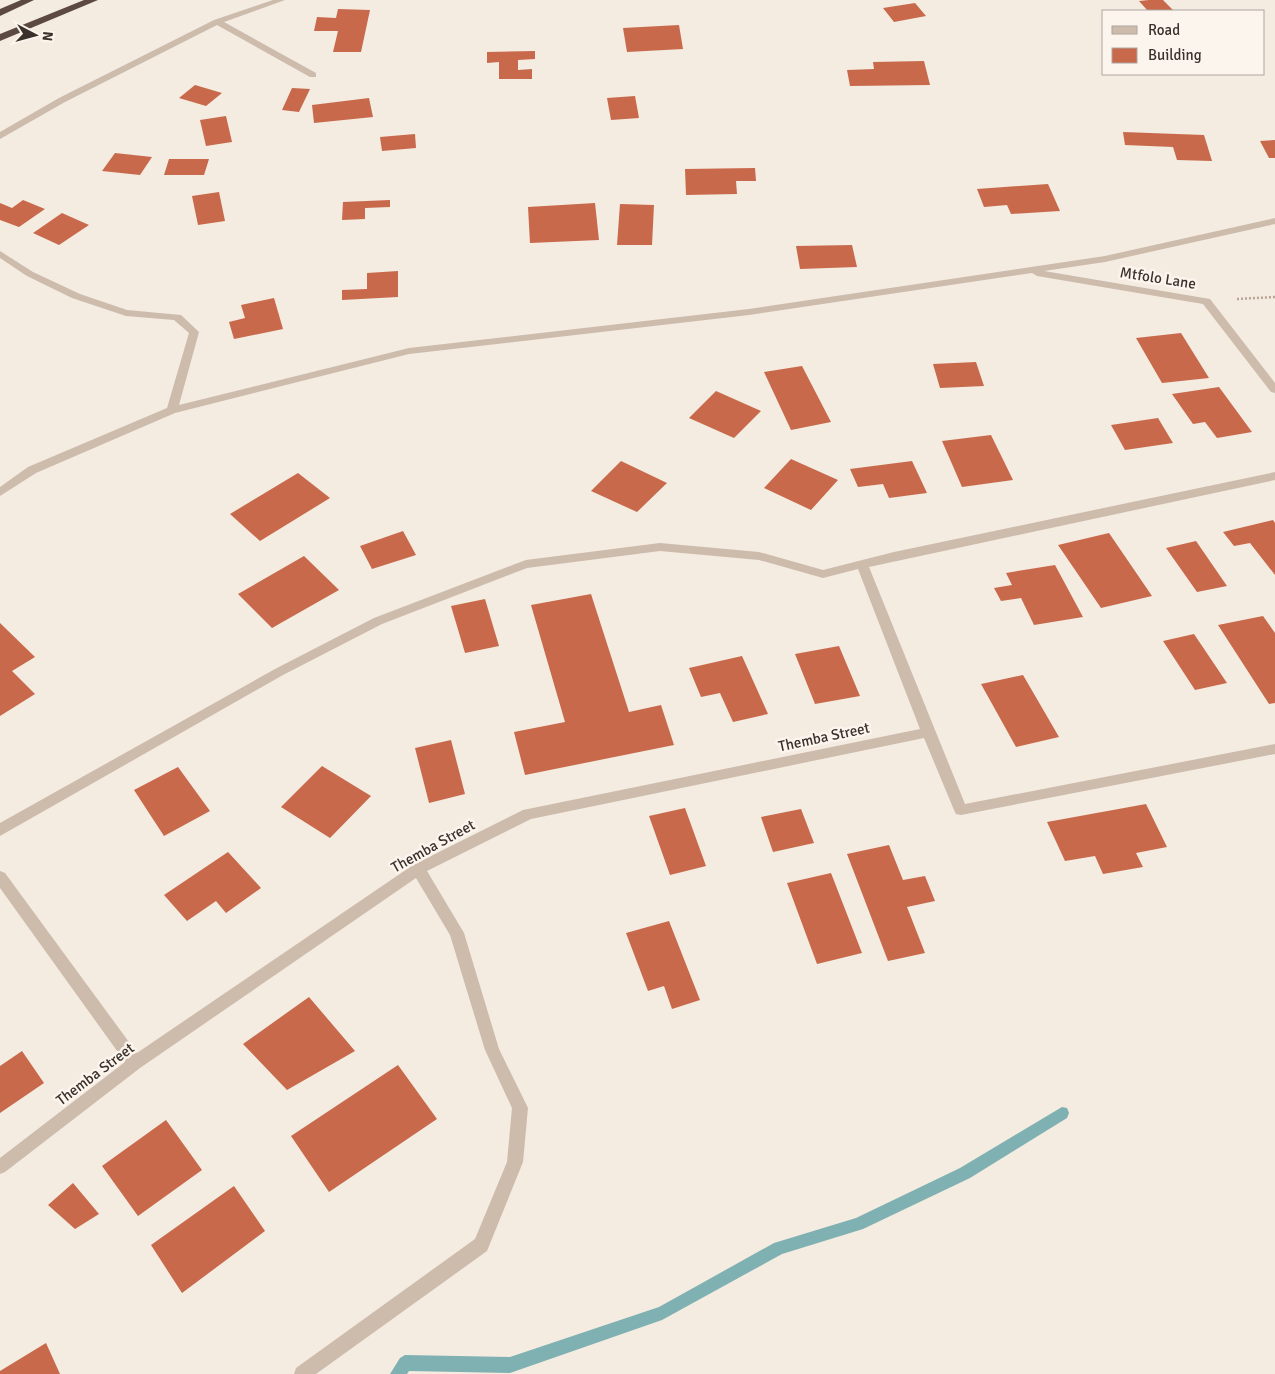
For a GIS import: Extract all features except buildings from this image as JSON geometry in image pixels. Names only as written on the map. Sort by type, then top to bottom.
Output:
[{"type":"highway","points":[[0,13],[29,0]]},
{"type":"highway","points":[[0,38],[93,0]]},
{"type":"street","points":[[0,136],[62,100],[217,22],[281,0]]},
{"type":"street","points":[[217,22],[314,75]]},
{"type":"street","points":[[0,492],[32,470],[172,410],[410,351],[749,312],[1106,259],[1275,221]]},
{"type":"street","points":[[0,254],[30,274],[76,296],[126,312],[177,318],[194,332],[172,410]]},
{"type":"street","name":"Mtfolo Lane","points":[[1024,271],[1206,301],[1275,390]]},
{"type":"street","points":[[0,830],[279,672],[378,621],[526,564],[660,547],[759,556],[823,574],[862,564],[1275,476]]},
{"type":"street","points":[[862,564],[961,810],[1275,748]]},
{"type":"street","name":"Themba Street","points":[[0,1167],[135,1063],[418,869],[528,814],[928,732]]},
{"type":"street","points":[[302,1374],[481,1245],[515,1162],[520,1108],[492,1050],[457,933],[418,869]]},
{"type":"street","points":[[0,877],[135,1063]]},
{"type":"path","points":[[1206,301],[1275,297]]},
{"type":"waterway","points":[[398,1374],[405,1363],[510,1365],[662,1313],[779,1248],[858,1224],[965,1173],[1062,1113]]}]
